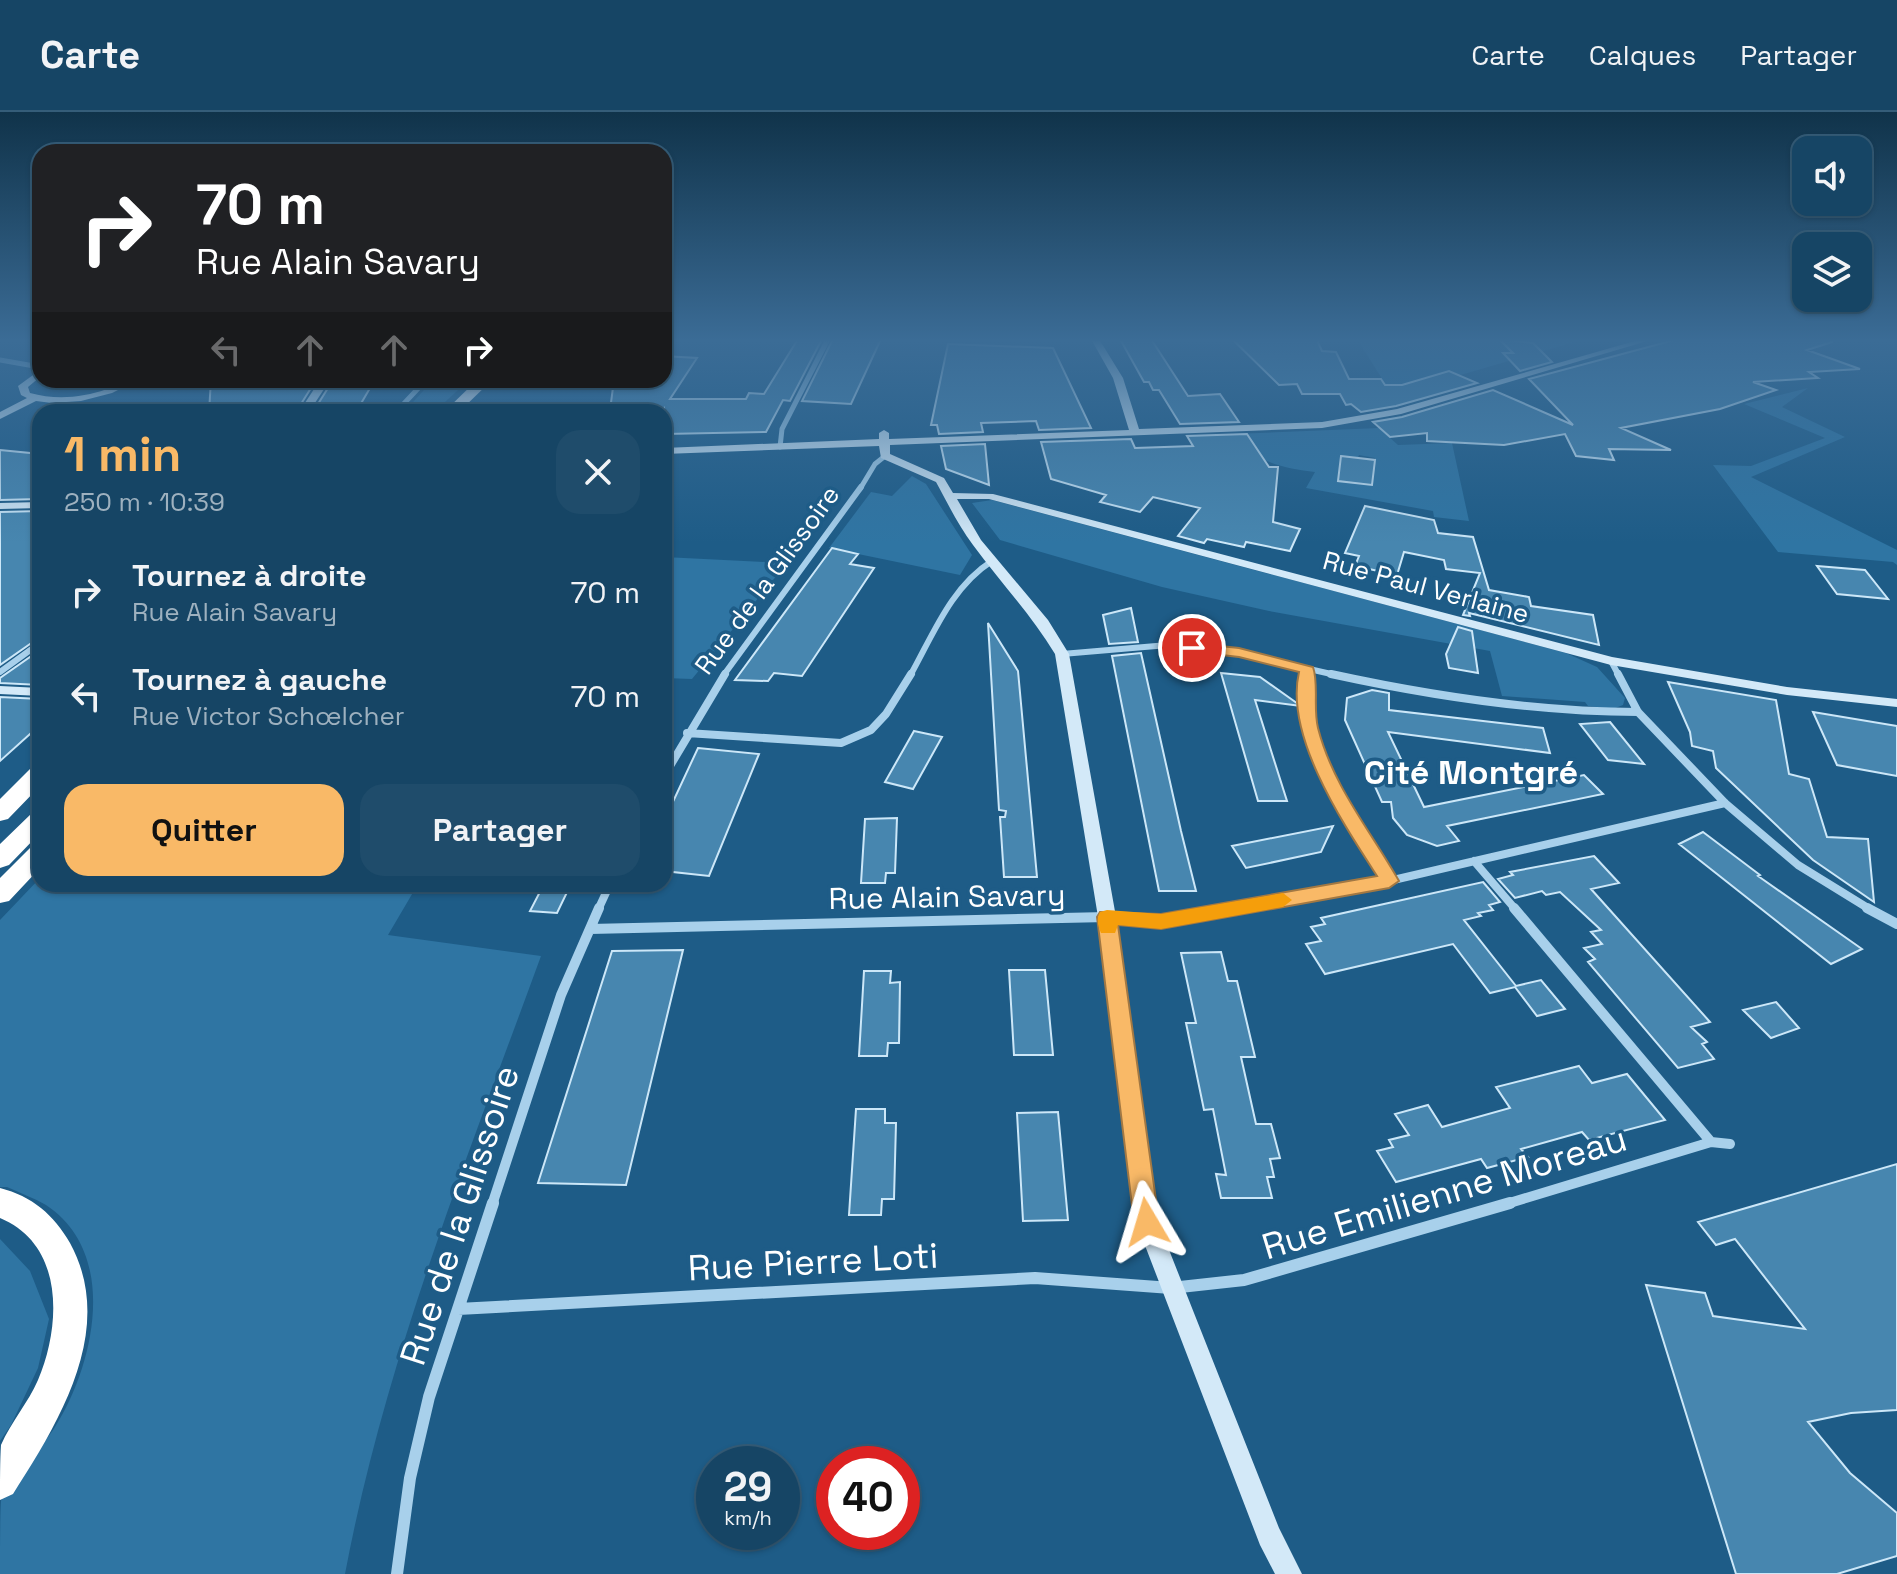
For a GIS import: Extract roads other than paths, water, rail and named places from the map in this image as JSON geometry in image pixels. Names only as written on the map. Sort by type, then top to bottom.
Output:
[{"type":"highway","points":[[0,813],[32,780]]},
{"type":"highway","points":[[0,859],[32,827]]},
{"type":"highway","points":[[0,894],[32,861]]},
{"type":"highway","points":[[0,1203],[40,1225],[62,1256],[72,1293],[60,1375],[38,1423],[0,1481]]},
{"type":"main road","points":[[1127,407],[1133,428]]},
{"type":"main road","points":[[672,442],[780,442],[1133,428],[1308,417],[1363,407]]},
{"type":"main road","points":[[1133,428],[1322,425],[1414,407]]},
{"type":"main road","points":[[885,438],[885,456],[934,475],[942,484],[992,561],[1043,623],[1062,654],[1107,917],[1147,1222],[1269,1536],[1289,1574]]},
{"type":"main road","points":[[672,450],[780,442]]},
{"type":"main road","name":"Rue Paul Verlaine","points":[[947,496],[989,496],[1611,661],[1787,691],[1897,703]]},
{"type":"main road","points":[[0,506],[32,505]]},
{"type":"main road","points":[[0,690],[32,692]]},
{"type":"street","points":[[780,442],[796,407]]},
{"type":"street","name":"Rue de la Glissoire","points":[[672,761],[735,656],[849,507],[875,464],[885,456]]},
{"type":"street","points":[[687,733],[837,744],[859,738],[874,728],[899,692],[964,584],[979,566],[992,561]]},
{"type":"street","points":[[1062,654],[1168,645],[1239,653],[1426,695],[1590,712],[1638,712]]},
{"type":"street","points":[[0,672],[32,649]]},
{"type":"street","points":[[1611,661],[1638,712],[1725,803],[1798,865],[1851,900],[1897,924]]},
{"type":"street","points":[[1308,670],[1305,680],[1310,726],[1326,774],[1345,812],[1389,881]]},
{"type":"street","name":"Rue Alain Savary","points":[[590,929],[1107,917],[1161,921],[1389,881],[1725,803]]},
{"type":"street","points":[[1474,861],[1711,1142]]},
{"type":"street","name":"Rue de la Glissoire","points":[[397,1574],[410,1478],[429,1397],[561,995],[606,892]]},
{"type":"street","name":"Rue Emilienne Moreau","points":[[1171,1288],[1259,1276],[1711,1142],[1730,1144]]},
{"type":"street","name":"Rue Pierre Loti","points":[[458,1309],[1035,1278],[1171,1288]]},
{"type":"district","name":"Cité Montgré","points":[[1471,772]]}]
